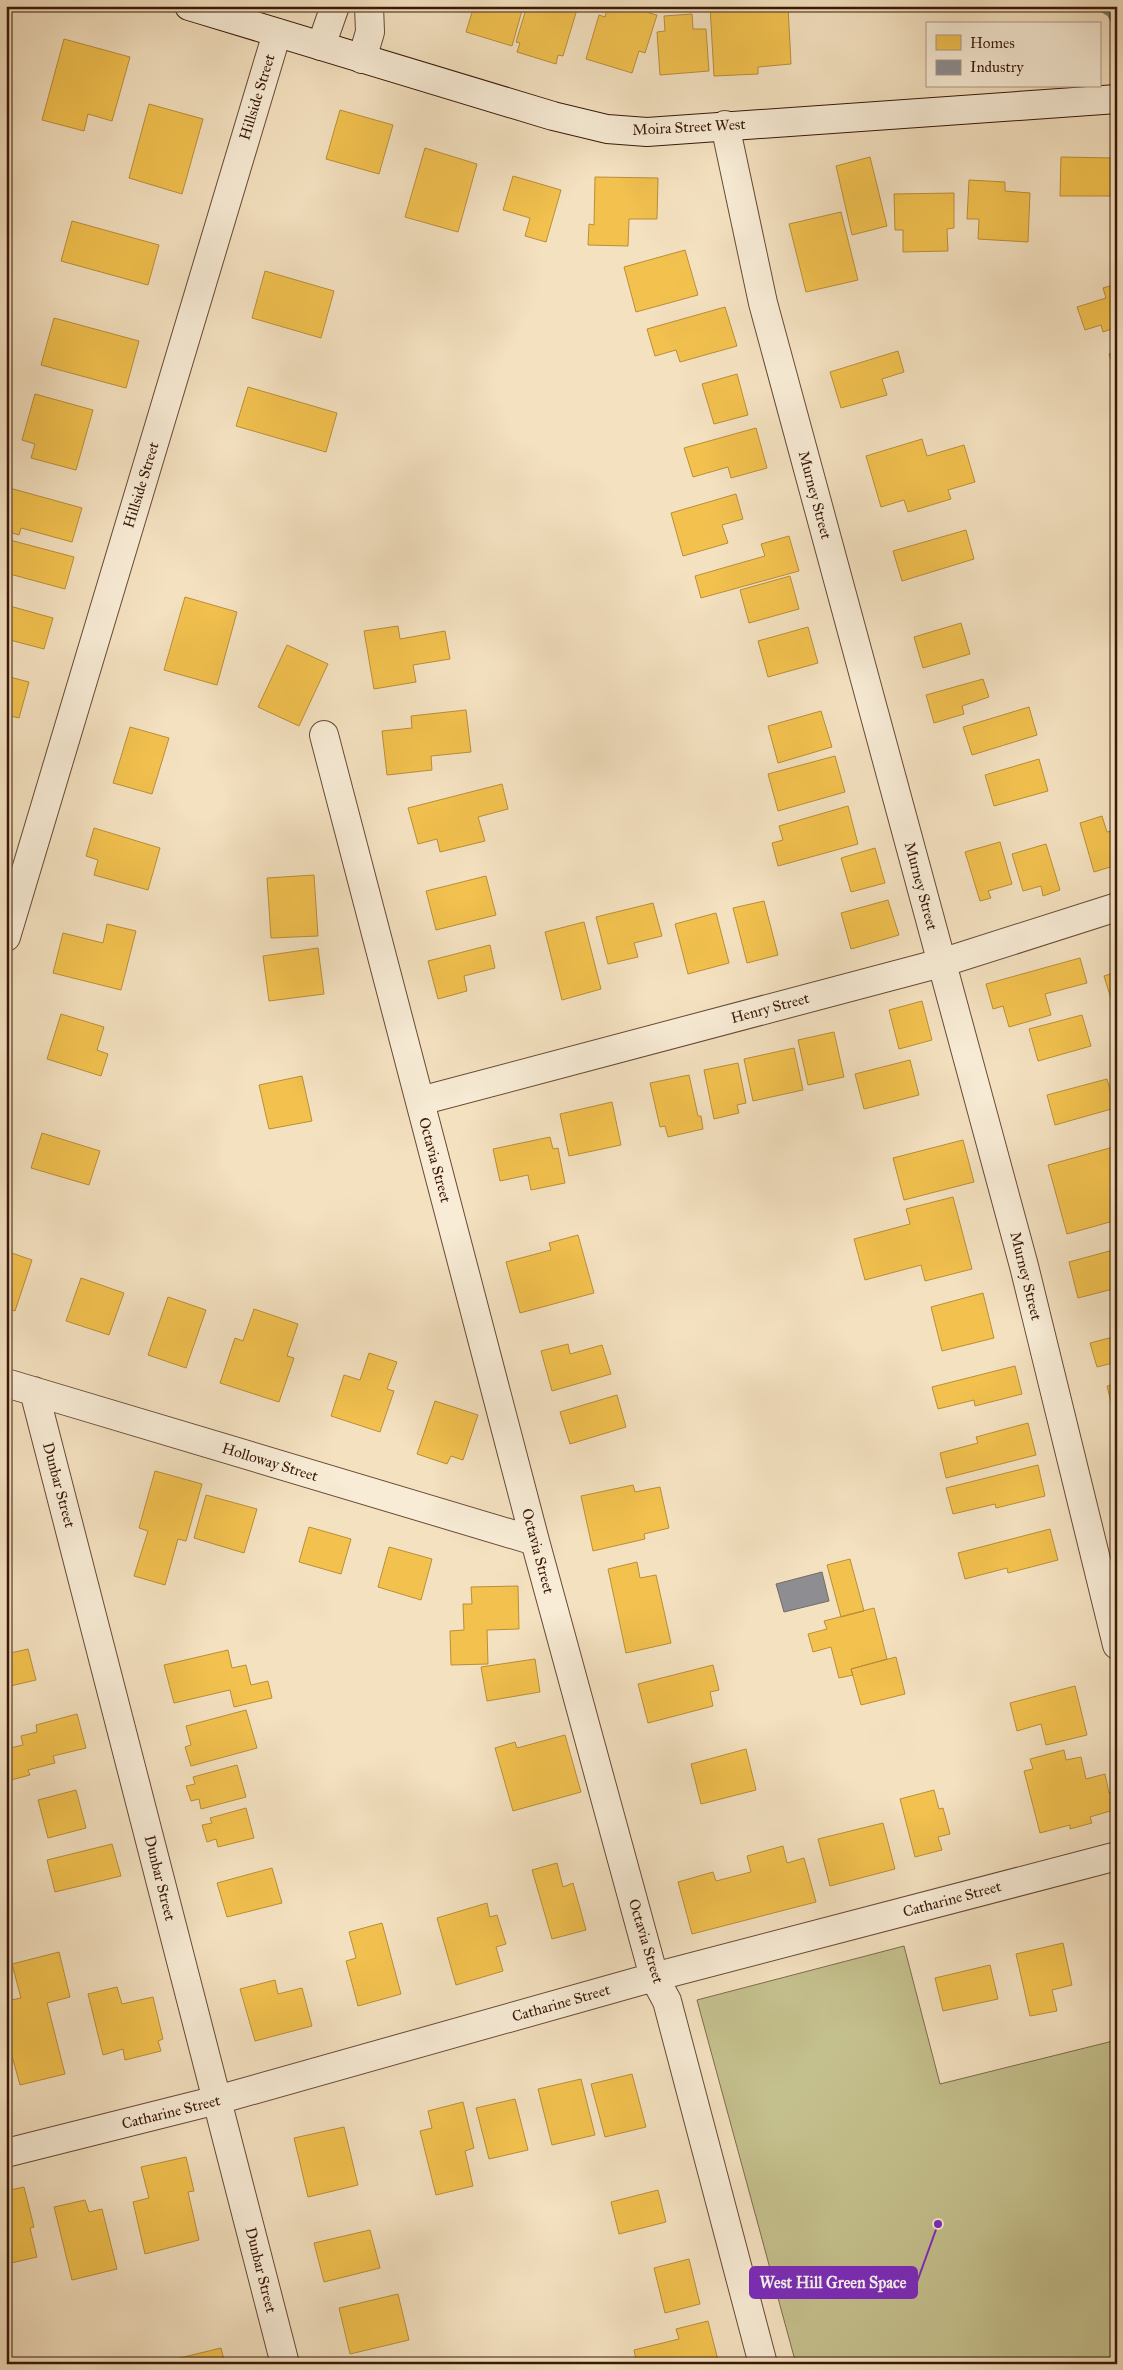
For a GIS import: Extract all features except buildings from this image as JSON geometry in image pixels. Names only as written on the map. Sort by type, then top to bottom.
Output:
[{"type":"street","name":"Moira Street West","points":[[189,6],[553,116],[607,129],[647,132],[1117,100]]},
{"type":"street","points":[[321,46],[335,6]]},
{"type":"street","points":[[362,59],[370,32],[369,6]]},
{"type":"street","name":"Hillside Street","points":[[6,937],[277,33]]},
{"type":"street","name":"Murney Street","points":[[725,126],[763,303],[1024,1266],[1117,1646]]},
{"type":"street","name":"Octavia Street","points":[[324,735],[534,1540],[654,1976],[666,2002],[763,2364]]},
{"type":"street","name":"Henry Street","points":[[420,1101],[942,963],[1117,907]]},
{"type":"street","name":"Holloway Street","points":[[6,1383],[534,1540]]},
{"type":"street","name":"Dunbar Street","points":[[34,1391],[285,2364]]},
{"type":"street","name":"Catharine Street","points":[[6,2153],[217,2100],[654,1976],[1117,1856]]},
{"type":"shaded area","points":[[904,1946],[940,2084],[1117,2040],[1117,2364],[796,2364],[697,2000]]},
{"type":"waterway","points":[[1100,6],[1111,13],[1117,24]]},
{"type":"place","name":"West Hill Green Space","points":[[938,2224]]}]
